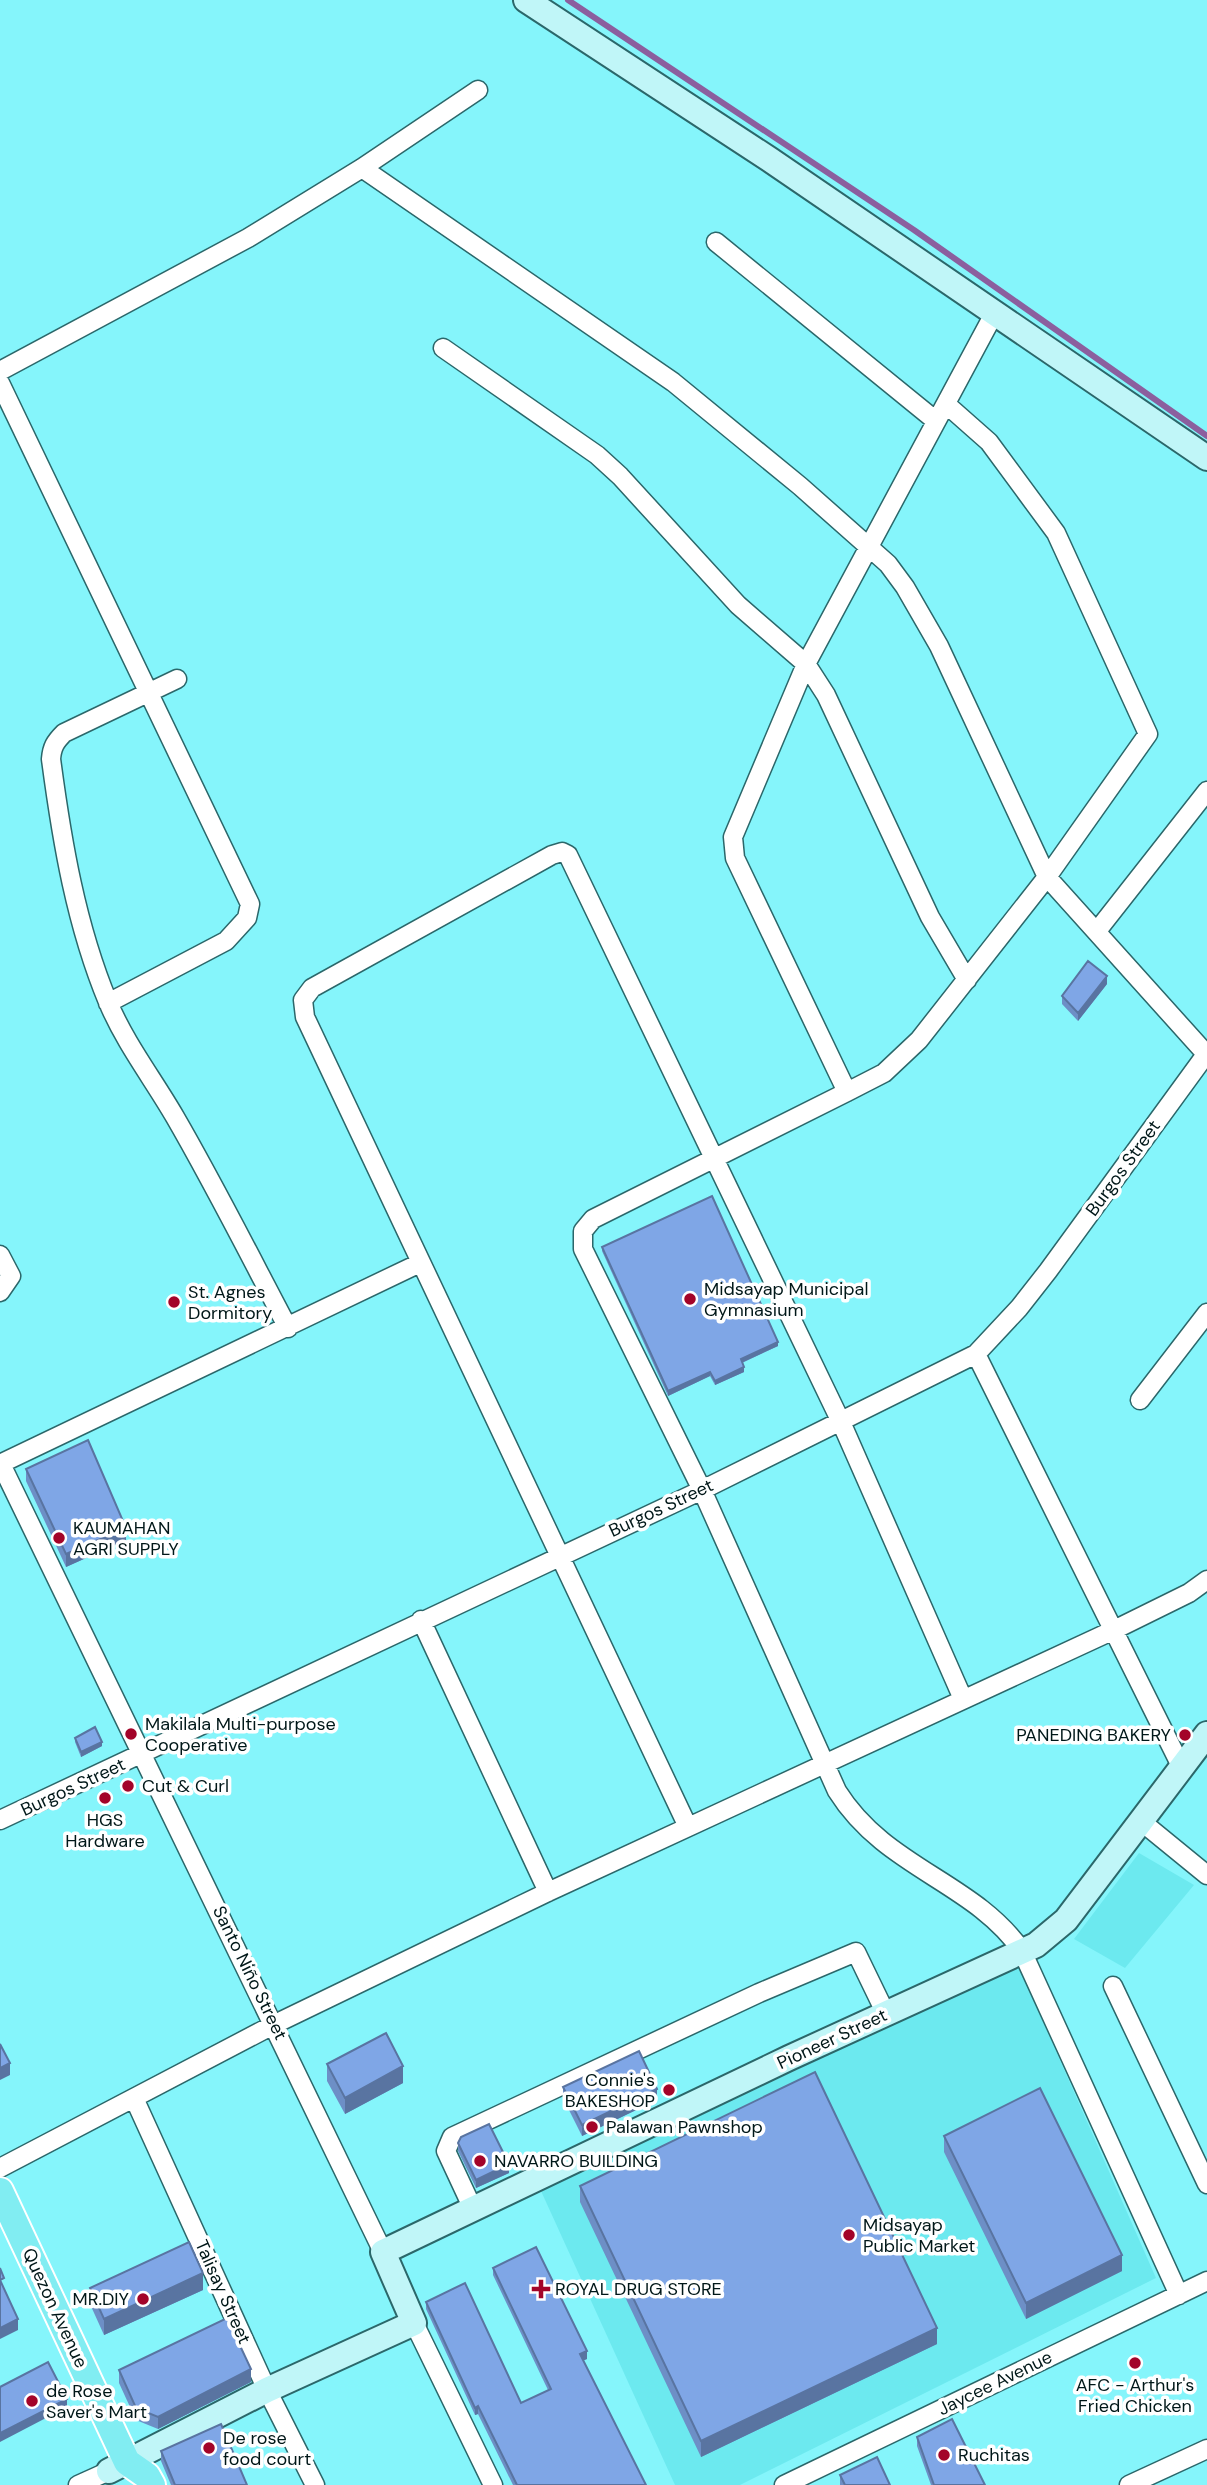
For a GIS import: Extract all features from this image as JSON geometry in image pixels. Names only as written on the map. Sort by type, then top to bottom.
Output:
[{"type":"main road","points":[[526,0],[995,312],[1207,457]]},
{"type":"main road","name":"Pioneer Street","points":[[383,2252],[1036,1945],[1066,1920],[1207,1734]]},
{"type":"main road","name":"Quezon Avenue","points":[[0,2192],[120,2473],[148,2476],[152,2485]]},
{"type":"main road","name":"Santo Niño Street","points":[[383,2252],[414,2323]]},
{"type":"main road","points":[[120,2473],[267,2390],[414,2323]]},
{"type":"street","points":[[0,371],[248,238],[362,168],[478,89]]},
{"type":"street","points":[[362,168],[673,382],[869,546],[895,571],[939,646],[1047,877],[1207,1054]]},
{"type":"street","points":[[716,242],[936,421]]},
{"type":"street","points":[[848,1092],[735,858],[733,836],[806,664],[995,312]]},
{"type":"street","points":[[443,348],[597,455],[620,476],[752,620],[806,664],[826,695],[930,916],[967,980]]},
{"type":"street","points":[[0,383],[250,904],[247,919],[226,941],[108,1003]]},
{"type":"street","points":[[946,404],[989,442],[1056,533],[1149,734],[1047,877],[967,980],[900,1059],[884,1073],[848,1092],[593,1219],[583,1231],[583,1250],[702,1490],[823,1764],[848,1809],[866,1830],[889,1850],[986,1913],[1022,1951],[1179,2295]]},
{"type":"street","points":[[177,679],[64,733],[51,747],[62,835],[88,948],[108,1003],[123,1033],[176,1118],[288,1328]]},
{"type":"street","points":[[1097,932],[1204,801]]},
{"type":"street","points":[[688,1827],[305,1017],[303,1000],[312,988],[552,855],[562,852],[568,855],[841,1422],[963,1699]]},
{"type":"street","name":"Burgos Street","points":[[1,1818],[144,1754],[560,1554],[702,1490],[976,1354],[1034,1289],[1207,1054]]},
{"type":"street","points":[[0,1255],[10,1276],[0,1292]]},
{"type":"street","points":[[0,1464],[420,1263]]},
{"type":"street","points":[[1140,1400],[1207,1313]]},
{"type":"street","points":[[976,1354],[1116,1629],[1181,1766]]},
{"type":"street","name":"Santo Niño Street","points":[[0,1464],[144,1754],[383,2252]]},
{"type":"street","points":[[0,2168],[275,2024],[548,1892],[1116,1629],[1189,1593],[1207,1580]]},
{"type":"street","points":[[421,1620],[548,1892]]},
{"type":"street","points":[[1142,1822],[1207,1875]]},
{"type":"street","points":[[473,2208],[446,2146],[452,2137],[489,2119],[759,1993],[856,1952],[886,2014]]},
{"type":"street","points":[[1113,1986],[1207,2184]]},
{"type":"street","name":"Talisay Street","points":[[135,2098],[267,2390],[315,2485]]},
{"type":"street","name":"Jaycee Avenue","points":[[784,2485],[1207,2281]]},
{"type":"street","name":"Santo Niño Street","points":[[414,2323],[493,2485]]},
{"type":"street","points":[[1129,2485],[1207,2449]]},
{"type":"street","points":[[78,2485],[120,2473]]},
{"type":"shaded area","points":[[1139,1853],[1194,1885],[1125,1968],[1074,1939]]},
{"type":"shaded area","name":"Midsayap Public Market","points":[[1018,1965],[1156,2278],[740,2485],[675,2485],[541,2191]]},
{"type":"building","points":[[1088,961],[1107,976],[1078,1013],[1062,996]]},
{"type":"building","name":"Midsayap Municipal Gymnasium","points":[[712,1196],[778,1342],[741,1359],[744,1367],[715,1381],[710,1372],[668,1391],[602,1247]]},
{"type":"building","points":[[88,1440],[126,1528],[66,1554],[26,1469]]},
{"type":"building","points":[[95,1727],[102,1742],[81,1752],[75,1738]]},
{"type":"building","points":[[386,2033],[403,2066],[345,2098],[327,2064]]},
{"type":"building","points":[[0,2044],[10,2063],[0,2068]]},
{"type":"building","points":[[639,2051],[657,2089],[582,2125],[563,2087]]},
{"type":"building","points":[[815,2072],[937,2328],[701,2441],[580,2186]]},
{"type":"building","points":[[1040,2088],[1122,2255],[1026,2303],[944,2136]]},
{"type":"building","name":"NAVARRO BUILDING","points":[[489,2124],[509,2164],[476,2180],[458,2143],[461,2137]]},
{"type":"building","points":[[189,2242],[203,2273],[104,2319],[90,2288]]},
{"type":"building","points":[[536,2247],[587,2351],[580,2354],[646,2485],[517,2485],[478,2406],[475,2408],[426,2302],[465,2283],[521,2403],[551,2389],[493,2268]]},
{"type":"building","points":[[0,2280],[18,2319],[0,2328]]},
{"type":"building","points":[[227,2318],[251,2369],[158,2417],[136,2408],[119,2370]]},
{"type":"building","name":"de Rose Saver's Mart","points":[[48,2362],[67,2399],[0,2433],[0,2387]]},
{"type":"building","points":[[952,2419],[985,2485],[934,2485],[917,2437]]},
{"type":"building","name":"De rose food court","points":[[221,2424],[247,2485],[175,2485],[161,2451]]},
{"type":"building","points":[[877,2457],[890,2485],[845,2485],[840,2475]]},
{"type":"waterway","points":[[568,0],[914,230],[1207,436]]},
{"type":"place","name":"Midsayap Municipal Gymnasium","points":[[690,1299]]},
{"type":"place","name":"St. Agnes Dormitory","points":[[174,1302]]},
{"type":"place","name":"KAUMAHAN AGRI SUPPLY","points":[[59,1538]]},
{"type":"place","name":"Makilala Multi-purpose Cooperative","points":[[131,1734]]},
{"type":"place","name":"PANEDING BAKERY","points":[[1185,1735]]},
{"type":"place","name":"Cut & Curl","points":[[128,1786]]},
{"type":"place","name":"HGS Hardware","points":[[105,1798]]},
{"type":"place","name":"Connie's BAKESHOP","points":[[669,2090]]},
{"type":"place","name":"Palawan Pawnshop","points":[[592,2127]]},
{"type":"place","name":"NAVARRO BUILDING","points":[[480,2161]]},
{"type":"place","name":"Midsayap Public Market","points":[[849,2235]]},
{"type":"place","name":"ROYAL DRUG STORE","points":[[541,2289]]},
{"type":"place","name":"MR.DIY","points":[[143,2299]]},
{"type":"place","name":"AFC - Arthur's Fried Chicken","points":[[1135,2363]]},
{"type":"place","name":"de Rose Saver's Mart","points":[[32,2401]]},
{"type":"place","name":"De rose food court","points":[[209,2448]]},
{"type":"place","name":"Ruchitas","points":[[944,2455]]}]
